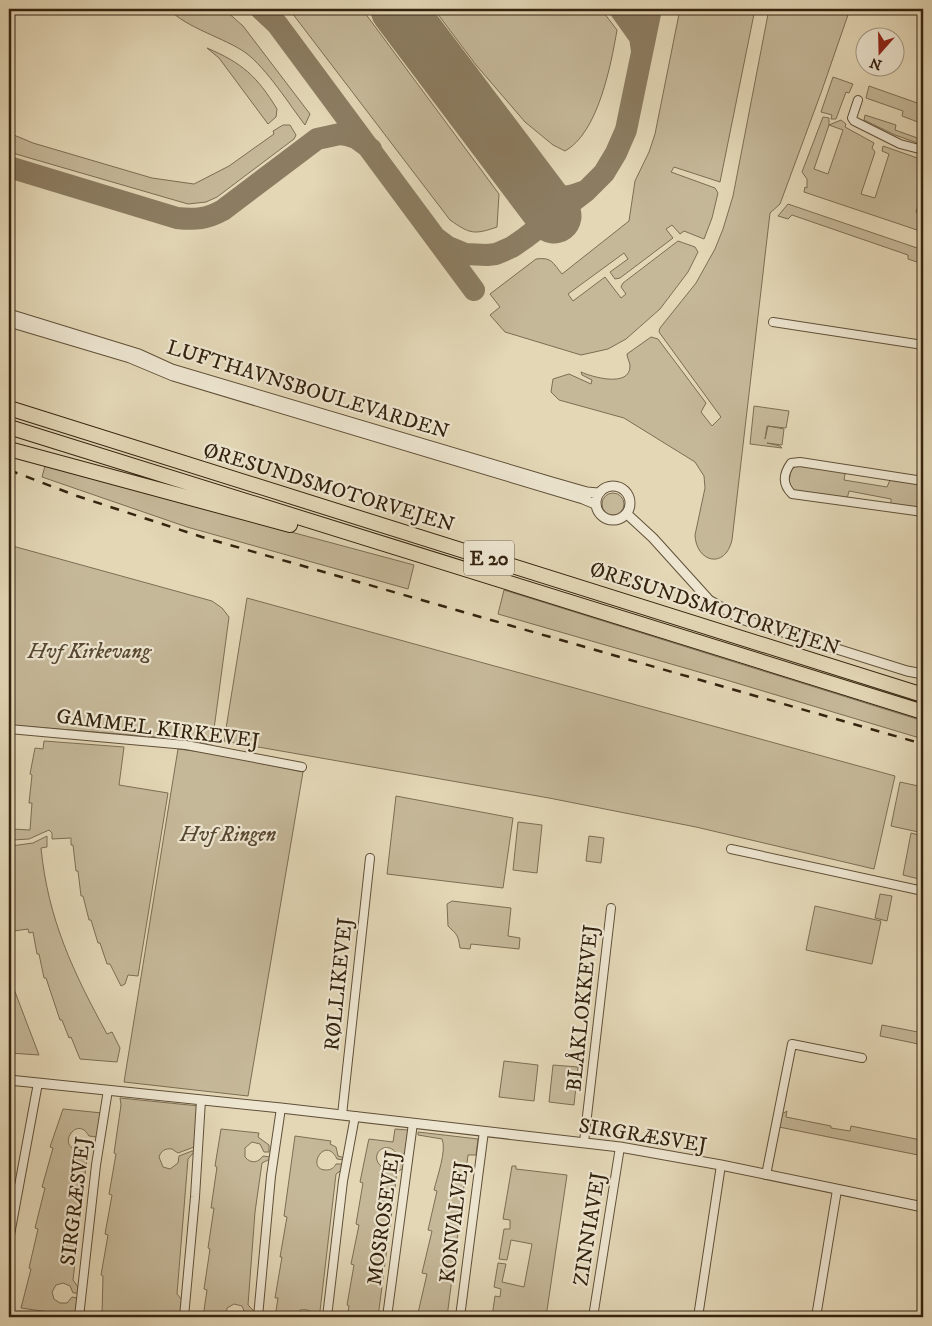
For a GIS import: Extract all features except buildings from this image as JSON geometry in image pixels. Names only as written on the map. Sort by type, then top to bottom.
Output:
[{"type":"highway","points":[[9,403],[54,422]]},
{"type":"highway","name":"ØRESUNDSMOTORVEJEN","points":[[9,408],[923,695]]},
{"type":"highway","name":"ØRESUNDSMOTORVEJEN","points":[[9,427],[923,712]]},
{"type":"highway","points":[[9,449],[380,549],[428,558]]},
{"type":"street","points":[[858,100],[852,118],[854,121],[900,144],[923,150]]},
{"type":"street","name":"LUFTHAVNSBOULEVARDEN","points":[[9,314],[139,354],[172,369],[587,492],[598,493]]},
{"type":"street","name":"LUFTHAVNSBOULEVARDEN","points":[[9,322],[130,358],[173,376],[595,504]]},
{"type":"street","points":[[774,322],[923,345]]},
{"type":"street","points":[[923,481],[800,462],[791,463],[786,470],[784,479],[786,488],[792,494],[923,512]]},
{"type":"street","points":[[612,486],[623,489],[627,493],[630,504],[627,514],[617,520],[606,519],[598,512],[595,504],[598,493],[612,486]]},
{"type":"street","points":[[627,514],[653,538],[696,587],[724,610],[741,619],[907,671],[923,674]]},
{"type":"street","name":"GAMMEL KIRKEVEJ","points":[[9,729],[186,745],[302,767]]},
{"type":"street","points":[[731,849],[923,891]]},
{"type":"street","name":"RØLLIKEVEJ","points":[[342,1115],[370,858]]},
{"type":"street","name":"BLÅKLOKKEVEJ","points":[[584,1142],[611,908]]},
{"type":"street","points":[[766,1175],[792,1044],[862,1058]]},
{"type":"street","name":"SIRGRÆSVEJ","points":[[9,1080],[355,1116],[620,1147],[721,1165],[923,1207]]},
{"type":"street","points":[[9,1240],[38,1083]]},
{"type":"street","name":"SIRGRÆSVEJ","points":[[79,1317],[96,1165],[108,1090]]},
{"type":"street","points":[[184,1317],[202,1100]]},
{"type":"street","points":[[258,1317],[271,1176],[281,1108]]},
{"type":"street","points":[[327,1317],[343,1181],[355,1116]]},
{"type":"street","name":"MOSROSEVEJ","points":[[387,1317],[413,1123]]},
{"type":"street","name":"KONVALVEJ","points":[[460,1317],[484,1132]]},
{"type":"street","name":"ZINNIAVEJ","points":[[593,1317],[620,1147]]},
{"type":"street","points":[[698,1317],[721,1165]]},
{"type":"street","points":[[9,1188],[19,1189]]},
{"type":"street","points":[[816,1317],[837,1190]]},
{"type":"green space","points":[[169,9],[225,10],[243,26],[310,114],[305,125],[270,77],[246,53],[228,42],[185,22]]},
{"type":"green space","points":[[289,9],[362,9],[499,194],[497,227],[472,232],[450,220]]},
{"type":"green space","points":[[434,9],[601,9],[617,30],[607,79],[601,97],[586,129],[576,142],[565,151],[553,145],[525,122],[476,65]]},
{"type":"green space","points":[[680,9],[755,9],[720,182],[674,167],[671,172],[715,188],[718,193],[712,218],[704,239],[684,231],[680,234],[672,225],[666,229],[673,238],[620,278],[615,279],[610,272],[628,259],[624,253],[568,294],[573,301],[605,277],[621,298],[626,294],[621,287],[623,283],[678,241],[695,247],[698,252],[688,272],[660,309],[626,339],[608,349],[581,355],[505,332],[490,315],[500,307],[490,294],[536,259],[549,260],[554,263],[562,274],[629,221],[635,181],[649,152],[655,134]]},
{"type":"green space","points":[[769,9],[850,9],[780,204],[770,213],[732,540],[723,556],[711,559],[700,551],[695,535],[705,488],[704,476],[695,462],[624,418],[559,400],[551,392],[553,379],[569,374],[591,384],[592,380],[582,375],[581,372],[601,378],[617,379],[624,377],[628,373],[630,366],[627,354],[651,337],[658,339],[706,403],[701,412],[712,426],[721,417],[659,332],[660,328],[696,283],[715,249],[723,229],[733,196]]},
{"type":"green space","points":[[207,48],[230,59],[255,79],[277,109],[276,117],[268,124],[219,58]]},
{"type":"green space","points":[[833,77],[853,84],[849,93],[846,92],[836,119],[831,119],[832,115],[821,112]]},
{"type":"green space","points":[[869,86],[923,105],[923,124],[902,116],[903,111],[866,98]]},
{"type":"green space","points":[[865,115],[896,125],[895,130],[923,140],[923,145],[895,135],[864,120]]},
{"type":"green space","points":[[823,117],[829,118],[829,125],[841,120],[846,124],[845,127],[874,143],[872,148],[875,152],[861,194],[875,198],[889,154],[882,151],[883,146],[923,160],[923,190],[916,212],[923,214],[923,232],[804,192],[805,187],[807,188],[807,179],[802,172]],"holes":[[[829,125],[843,130],[828,174],[814,169]]]},
{"type":"green space","points":[[283,125],[290,125],[296,135],[294,139],[217,197],[206,202],[188,204],[9,152],[9,133],[33,143],[152,178],[194,184],[229,166],[274,134],[273,131]]},
{"type":"green space","points":[[788,204],[923,250],[923,264],[908,259],[908,255],[792,215],[788,219],[778,216]]},
{"type":"green space","points":[[754,406],[789,411],[786,428],[769,426],[784,429],[782,445],[767,443],[782,448],[750,444]]},
{"type":"green space","points":[[799,465],[843,472],[845,474],[844,480],[887,487],[890,480],[923,485],[923,510],[891,505],[891,499],[849,491],[847,499],[795,491],[790,487],[789,480],[792,469]]},
{"type":"green space","points":[[45,466],[414,565],[408,589],[187,527],[42,477]]},
{"type":"green space","points":[[613,493],[621,496],[624,504],[621,512],[613,515],[605,512],[602,504],[605,496]]},
{"type":"green space","name":"Hvf Kirkevang","points":[[9,545],[212,601],[222,608],[229,617],[212,744],[180,739],[9,725]]},
{"type":"green space","points":[[504,590],[923,721],[923,739],[498,614]]},
{"type":"green space","points":[[247,598],[895,776],[874,869],[696,827],[549,798],[224,741]]},
{"type":"green space","points":[[44,741],[124,747],[119,785],[168,793],[138,976],[128,975],[125,984],[121,986],[110,964],[107,964],[91,920],[89,920],[83,896],[81,896],[71,838],[52,839],[52,833],[49,830],[29,839],[13,840],[12,829],[30,830],[32,803],[29,803],[32,775],[30,774],[35,748],[43,749]]},
{"type":"green space","name":"Hvf Ringen","points":[[178,749],[211,753],[303,772],[248,1096],[124,1082]]},
{"type":"green space","points":[[900,782],[923,787],[923,833],[891,826]]},
{"type":"green space","points":[[396,796],[513,818],[503,888],[387,874]]},
{"type":"green space","points":[[518,822],[542,825],[537,873],[513,870]]},
{"type":"green space","points":[[911,833],[923,836],[923,880],[903,875]]},
{"type":"green space","points":[[47,836],[47,847],[41,848],[44,874],[56,922],[83,989],[107,1034],[112,1032],[120,1048],[117,1062],[80,1059],[71,1037],[69,1038],[62,1020],[60,1020],[46,978],[44,978],[33,932],[29,933],[28,929],[14,931],[11,922],[9,924],[9,845],[33,843]]},
{"type":"green space","points":[[589,836],[604,838],[601,863],[586,861]]},
{"type":"green space","points":[[880,894],[892,896],[887,921],[875,918]]},
{"type":"green space","points":[[452,901],[511,908],[508,936],[520,938],[519,949],[471,944],[470,949],[460,948],[457,935],[448,926],[447,904]]},
{"type":"green space","points":[[815,906],[881,921],[872,964],[806,950]]},
{"type":"green space","points":[[9,976],[39,1055],[9,1053]]},
{"type":"green space","points":[[882,1025],[923,1033],[923,1045],[880,1036]]},
{"type":"green space","points":[[504,1061],[538,1065],[534,1101],[499,1097]]},
{"type":"green space","points":[[553,1065],[578,1067],[574,1105],[549,1102]]},
{"type":"green space","points":[[120,1098],[199,1106],[197,1140],[194,1141],[194,1147],[178,1153],[172,1149],[165,1150],[159,1157],[163,1167],[170,1169],[178,1163],[179,1156],[195,1151],[188,1159],[177,1294],[183,1301],[181,1317],[135,1313],[134,1317],[106,1317],[106,1315],[102,1314],[103,1276],[101,1275],[108,1235],[105,1234],[112,1195],[109,1194],[116,1154],[114,1153],[121,1105]]},
{"type":"green space","points":[[63,1109],[102,1113],[97,1137],[89,1136],[83,1130],[78,1129],[69,1136],[68,1142],[77,1149],[88,1148],[73,1280],[78,1287],[78,1293],[73,1293],[70,1286],[63,1283],[56,1285],[52,1292],[54,1299],[60,1303],[67,1303],[72,1297],[77,1298],[75,1316],[21,1308],[31,1269],[29,1268],[38,1229],[35,1228],[45,1188],[42,1187],[53,1148],[50,1147]]},
{"type":"green space","points":[[787,1111],[786,1117],[831,1126],[831,1128],[850,1131],[851,1126],[921,1140],[923,1137],[923,1156],[779,1127],[782,1114]]},
{"type":"green space","points":[[221,1129],[259,1133],[258,1137],[269,1145],[269,1152],[264,1152],[260,1144],[252,1142],[245,1148],[245,1157],[252,1162],[257,1161],[263,1156],[270,1157],[270,1159],[262,1163],[255,1212],[248,1305],[254,1311],[254,1315],[245,1313],[242,1306],[234,1304],[227,1308],[226,1317],[203,1317],[207,1290],[204,1289],[210,1249],[208,1248],[214,1208],[211,1208],[217,1167],[215,1166]]},
{"type":"green space","points":[[395,1129],[408,1130],[406,1154],[397,1154],[392,1149],[383,1148],[377,1155],[379,1164],[384,1168],[394,1167],[398,1158],[405,1159],[404,1168],[397,1172],[378,1317],[347,1317],[349,1306],[347,1305],[354,1265],[351,1264],[359,1225],[356,1224],[363,1183],[360,1182],[369,1139],[393,1142]]},
{"type":"green space","points":[[418,1132],[478,1139],[476,1155],[468,1155],[447,1317],[421,1317],[422,1314],[418,1313],[427,1274],[422,1273],[432,1231],[428,1230],[437,1191],[434,1190],[441,1164],[443,1144],[442,1139],[418,1135]]},
{"type":"green space","points":[[295,1136],[331,1141],[330,1144],[336,1147],[338,1156],[345,1158],[344,1160],[337,1159],[332,1152],[327,1150],[319,1155],[317,1160],[317,1165],[320,1169],[326,1170],[334,1167],[336,1164],[344,1164],[343,1169],[336,1174],[320,1311],[324,1317],[314,1317],[309,1310],[300,1310],[294,1317],[275,1317],[278,1298],[275,1298],[287,1217],[284,1216]]},
{"type":"green space","points":[[512,1166],[516,1166],[516,1169],[567,1175],[546,1317],[492,1317],[495,1296],[500,1297],[501,1289],[494,1287],[498,1263],[506,1264],[502,1282],[524,1287],[532,1244],[511,1240],[507,1260],[499,1259],[504,1229],[510,1229],[510,1220],[503,1219]]},
{"type":"taxiway","points":[[261,9],[277,24],[474,290]]},
{"type":"taxiway","points":[[620,9],[640,37],[642,51]]},
{"type":"taxiway","points":[[436,238],[448,247],[465,254],[496,254],[512,247],[525,238],[586,191],[604,173],[616,153],[626,130],[651,9]]},
{"type":"taxiway","points":[[9,167],[177,218],[195,219],[223,210],[317,139],[340,134],[347,135],[356,138],[371,149]]},
{"type":"taxiway","points":[[528,182],[541,191],[554,196],[567,196],[582,192]]},
{"type":"runway","points":[[398,9],[554,216]]},
{"type":"railway","points":[[9,470],[77,496],[202,537],[923,744]]}]
